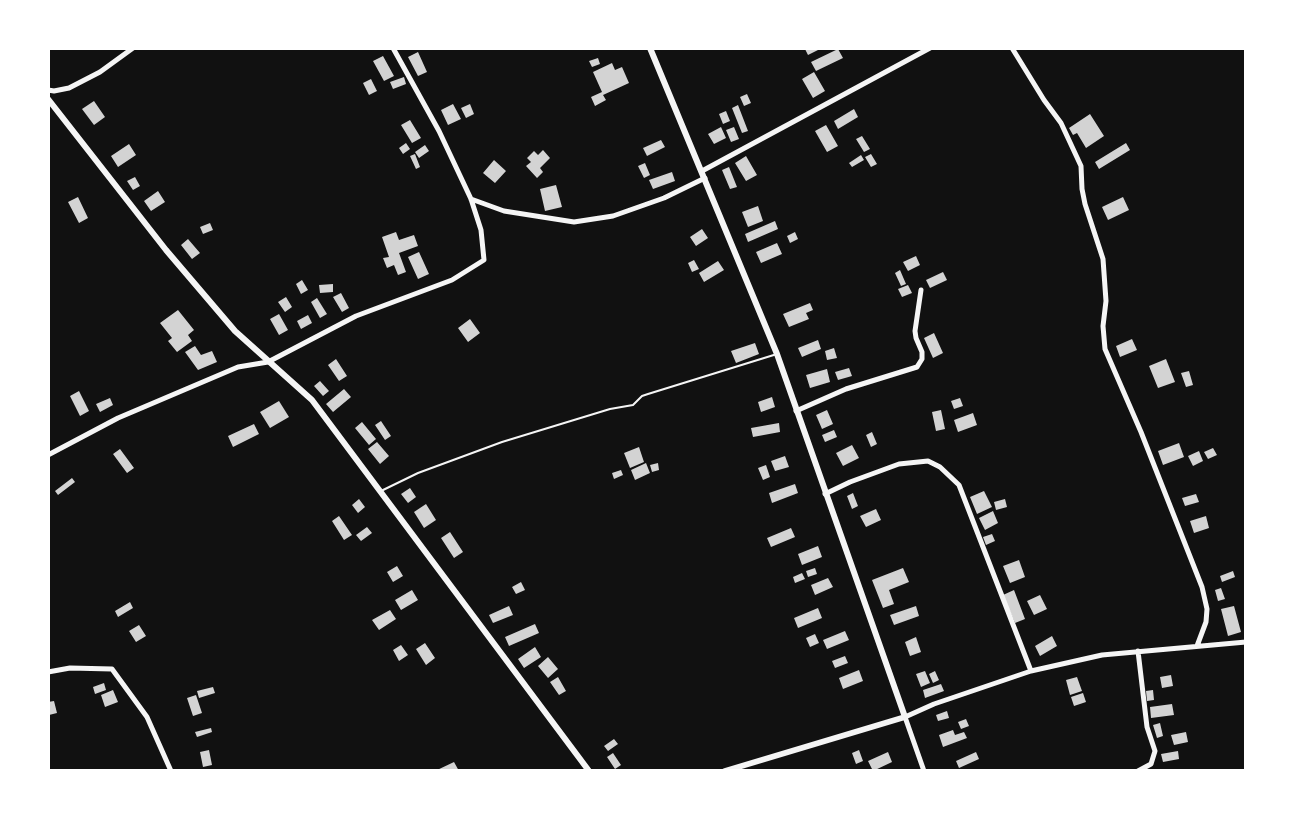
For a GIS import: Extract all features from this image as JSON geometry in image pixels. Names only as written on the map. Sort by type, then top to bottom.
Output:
[{"type":"street","points":[[48,90],[69,88],[100,72],[133,48]]},
{"type":"street","points":[[48,455],[118,418],[238,367],[268,362],[356,316],[452,280],[484,260],[481,230],[471,200],[439,131],[393,48]]},
{"type":"street","points":[[650,48],[777,354],[924,771]]},
{"type":"street","points":[[702,171],[930,48]]},
{"type":"street","points":[[1012,48],[1061,123],[1082,166],[1082,189],[1085,204],[1103,259],[1106,301],[1103,326],[1104,349],[1142,432],[1202,587],[1208,609],[1197,646]]},
{"type":"street","points":[[48,99],[166,250],[235,331],[312,400],[589,771]]},
{"type":"street","points":[[471,200],[504,211],[574,222],[613,216],[664,198],[705,178]]},
{"type":"street","points":[[796,411],[846,388],[917,367],[922,359],[922,352],[915,338],[921,290]]},
{"type":"street","points":[[825,494],[899,464],[928,461],[940,467],[958,485],[1031,671]]},
{"type":"street","points":[[725,771],[905,717],[934,704],[1031,671],[1102,655],[1246,642]]},
{"type":"street","points":[[1138,651],[1147,727],[1155,751],[1151,764],[1138,771]]},
{"type":"street","points":[[48,672],[70,668],[112,669],[147,717],[171,771]]},
{"type":"lane","points":[[380,491],[418,473],[502,442],[610,409],[633,405],[642,396],[777,354]]},
{"type":"building","points":[[806,48],[822,48],[808,55],[805,49]]},
{"type":"building","points":[[838,49],[843,58],[816,71],[811,62]]},
{"type":"building","points":[[418,52],[427,72],[418,76],[408,57]]},
{"type":"building","points":[[383,56],[394,76],[384,81],[373,61]]},
{"type":"building","points":[[598,58],[600,64],[592,67],[589,61]]},
{"type":"building","points":[[612,63],[615,70],[622,67],[629,83],[603,95],[606,100],[595,106],[591,97],[602,92],[593,72]]},
{"type":"building","points":[[814,72],[825,91],[813,98],[802,79]]},
{"type":"building","points":[[404,77],[406,84],[393,89],[390,82]]},
{"type":"building","points":[[371,79],[377,91],[369,95],[363,83]]},
{"type":"building","points":[[747,94],[751,103],[744,106],[740,97]]},
{"type":"building","points":[[94,101],[105,117],[94,125],[82,109]]},
{"type":"building","points":[[453,104],[461,119],[448,125],[441,110]]},
{"type":"building","points":[[470,104],[474,114],[466,118],[461,108]]},
{"type":"building","points":[[738,105],[748,131],[742,133],[732,108]]},
{"type":"building","points":[[854,109],[858,117],[838,129],[834,121]]},
{"type":"building","points":[[726,111],[730,121],[723,124],[719,114]]},
{"type":"building","points":[[1090,114],[1104,136],[1086,148],[1077,133],[1073,135],[1069,128]]},
{"type":"building","points":[[410,120],[421,138],[412,143],[401,125]]},
{"type":"building","points":[[826,125],[838,146],[827,152],[815,131]]},
{"type":"building","points":[[721,127],[726,138],[714,144],[708,134]]},
{"type":"building","points":[[734,127],[739,139],[731,142],[726,130]]},
{"type":"building","points":[[862,136],[870,149],[864,152],[856,139]]},
{"type":"building","points":[[661,140],[665,147],[647,156],[643,148]]},
{"type":"building","points":[[406,143],[410,149],[403,154],[399,148]]},
{"type":"building","points":[[1126,143],[1130,150],[1099,169],[1095,162]]},
{"type":"building","points":[[129,144],[136,155],[118,167],[111,156]]},
{"type":"building","points":[[425,145],[429,151],[419,158],[415,152]]},
{"type":"building","points":[[543,150],[550,158],[540,168],[543,172],[537,178],[526,166],[531,162],[527,158],[534,151],[538,155]]},
{"type":"building","points":[[415,154],[420,167],[416,169],[410,156]]},
{"type":"building","points":[[871,154],[877,164],[871,167],[865,157]]},
{"type":"building","points":[[861,155],[864,160],[852,167],[849,163]]},
{"type":"building","points":[[746,156],[757,175],[746,181],[735,163]]},
{"type":"building","points":[[494,160],[506,171],[495,183],[483,173]]},
{"type":"building","points":[[645,163],[650,175],[644,178],[638,166]]},
{"type":"building","points":[[729,167],[737,187],[730,189],[722,170]]},
{"type":"building","points":[[672,172],[675,181],[653,189],[649,180]]},
{"type":"building","points":[[135,177],[140,186],[133,190],[127,181]]},
{"type":"building","points":[[556,185],[562,207],[545,211],[540,189]]},
{"type":"building","points":[[158,191],[165,202],[151,211],[144,201]]},
{"type":"building","points":[[78,197],[88,218],[79,223],[68,202]]},
{"type":"building","points":[[1123,197],[1129,210],[1108,220],[1102,207]]},
{"type":"building","points":[[758,206],[763,221],[748,227],[742,212]]},
{"type":"building","points":[[775,221],[778,229],[748,242],[745,234]]},
{"type":"building","points":[[210,223],[213,230],[203,234],[200,227]]},
{"type":"building","points":[[702,229],[708,238],[696,246],[690,237]]},
{"type":"building","points":[[396,232],[399,240],[414,235],[418,246],[399,253],[406,272],[398,275],[394,265],[387,268],[383,258],[389,257],[382,237]]},
{"type":"building","points":[[795,232],[798,239],[790,243],[787,236]]},
{"type":"building","points":[[188,239],[200,253],[192,259],[181,245]]},
{"type":"building","points":[[777,243],[782,254],[761,263],[756,252]]},
{"type":"building","points":[[419,252],[429,274],[418,279],[408,257]]},
{"type":"building","points":[[916,256],[920,265],[908,271],[903,262]]},
{"type":"building","points":[[694,260],[699,269],[692,272],[688,263]]},
{"type":"building","points":[[718,261],[724,270],[704,282],[699,273]]},
{"type":"building","points":[[900,270],[906,284],[901,286],[895,273]]},
{"type":"building","points":[[943,272],[947,280],[930,288],[926,280]]},
{"type":"building","points":[[302,280],[308,290],[301,294],[296,284]]},
{"type":"building","points":[[333,284],[333,292],[320,293],[319,285]]},
{"type":"building","points":[[908,285],[912,293],[902,297],[898,289]]},
{"type":"building","points":[[341,293],[349,308],[342,312],[333,297]]},
{"type":"building","points":[[286,297],[292,307],[285,312],[278,302]]},
{"type":"building","points":[[317,298],[327,314],[320,318],[311,302]]},
{"type":"building","points":[[810,303],[813,310],[806,313],[809,319],[789,327],[783,314]]},
{"type":"building","points":[[178,310],[194,330],[188,335],[192,341],[177,352],[168,341],[172,338],[160,323]]},
{"type":"building","points":[[279,314],[288,330],[279,335],[270,319]]},
{"type":"building","points":[[308,315],[312,323],[301,329],[297,321]]},
{"type":"building","points":[[470,319],[480,333],[468,342],[458,328]]},
{"type":"building","points":[[934,333],[943,353],[933,358],[924,338]]},
{"type":"building","points":[[1132,339],[1137,350],[1120,357],[1116,346]]},
{"type":"building","points":[[818,340],[821,349],[802,357],[798,348]]},
{"type":"building","points":[[755,343],[759,354],[736,363],[731,351]]},
{"type":"building","points":[[195,346],[201,355],[212,351],[217,362],[198,370],[185,352]]},
{"type":"building","points":[[834,348],[837,358],[827,360],[825,351]]},
{"type":"building","points":[[336,359],[347,376],[339,381],[328,365]]},
{"type":"building","points":[[1166,359],[1175,382],[1158,388],[1149,366]]},
{"type":"building","points":[[849,368],[852,376],[838,380],[835,372]]},
{"type":"building","points":[[827,369],[830,382],[810,388],[806,375]]},
{"type":"building","points":[[1189,371],[1193,385],[1186,387],[1181,373]]},
{"type":"building","points":[[320,381],[329,391],[323,396],[314,386]]},
{"type":"building","points":[[344,389],[351,397],[333,412],[326,404]]},
{"type":"building","points":[[79,391],[89,411],[80,416],[70,396]]},
{"type":"building","points":[[772,397],[775,407],[761,412],[758,402]]},
{"type":"building","points":[[110,398],[113,405],[100,412],[96,404]]},
{"type":"building","points":[[960,398],[963,406],[954,409],[951,401]]},
{"type":"building","points":[[279,401],[289,417],[270,428],[260,412]]},
{"type":"building","points":[[827,410],[833,424],[822,429],[816,415]]},
{"type":"building","points":[[941,410],[945,429],[936,431],[932,412]]},
{"type":"building","points":[[973,413],[977,425],[958,432],[954,420]]},
{"type":"building","points":[[381,421],[391,436],[385,440],[375,425]]},
{"type":"building","points":[[362,422],[376,439],[369,445],[355,428]]},
{"type":"building","points":[[779,423],[780,432],[753,437],[751,428]]},
{"type":"building","points":[[254,424],[259,434],[233,447],[228,436]]},
{"type":"building","points":[[834,430],[837,437],[825,442],[822,435]]},
{"type":"building","points":[[872,432],[877,444],[871,447],[866,435]]},
{"type":"building","points":[[377,442],[389,456],[380,464],[368,449]]},
{"type":"building","points":[[1179,443],[1184,457],[1163,465],[1158,451]]},
{"type":"building","points":[[852,445],[859,458],[843,466],[836,453]]},
{"type":"building","points":[[639,447],[644,462],[630,468],[624,453]]},
{"type":"building","points":[[1213,448],[1217,455],[1208,459],[1204,452]]},
{"type":"building","points":[[120,449],[134,468],[127,473],[113,454]]},
{"type":"building","points":[[1199,451],[1203,461],[1193,466],[1188,456]]},
{"type":"building","points":[[785,456],[789,467],[775,471],[771,461]]},
{"type":"building","points":[[646,463],[650,473],[635,480],[631,470]]},
{"type":"building","points":[[658,463],[659,470],[652,472],[650,465]]},
{"type":"building","points":[[766,465],[770,477],[763,480],[758,468]]},
{"type":"building","points":[[621,470],[623,475],[614,479],[612,473]]},
{"type":"building","points":[[72,478],[75,482],[58,495],[55,491]]},
{"type":"building","points":[[795,484],[798,493],[772,503],[769,493]]},
{"type":"building","points":[[410,488],[416,497],[408,503],[401,494]]},
{"type":"building","points":[[984,491],[992,507],[977,514],[970,497]]},
{"type":"building","points":[[853,493],[858,506],[852,509],[847,496]]},
{"type":"building","points":[[1196,494],[1199,502],[1185,506],[1182,498]]},
{"type":"building","points":[[359,499],[365,507],[358,513],[352,505]]},
{"type":"building","points":[[1005,499],[1007,507],[996,510],[994,502]]},
{"type":"building","points":[[426,504],[436,520],[424,528],[414,512]]},
{"type":"building","points":[[876,509],[881,520],[866,527],[860,516]]},
{"type":"building","points":[[993,511],[998,523],[985,530],[979,518]]},
{"type":"building","points":[[339,516],[352,535],[344,540],[332,521]]},
{"type":"building","points":[[1206,516],[1209,528],[1194,533],[1190,521]]},
{"type":"building","points":[[367,527],[372,533],[361,541],[356,535]]},
{"type":"building","points":[[791,528],[795,537],[771,547],[767,538]]},
{"type":"building","points":[[450,532],[463,552],[454,558],[441,538]]},
{"type":"building","points":[[992,534],[995,541],[986,545],[983,537]]},
{"type":"building","points":[[818,546],[822,557],[802,565],[798,554]]},
{"type":"building","points":[[1019,560],[1025,577],[1010,583],[1003,566]]},
{"type":"building","points":[[397,566],[403,576],[393,582],[387,572]]},
{"type":"building","points":[[815,568],[817,574],[808,577],[806,571]]},
{"type":"building","points":[[903,568],[909,582],[889,590],[894,604],[883,608],[872,580]]},
{"type":"building","points":[[1233,571],[1235,577],[1222,582],[1220,576]]},
{"type":"building","points":[[802,573],[805,579],[795,583],[793,577]]},
{"type":"building","points":[[828,578],[833,587],[815,595],[811,585]]},
{"type":"building","points":[[521,582],[525,590],[516,594],[512,587]]},
{"type":"building","points":[[1221,588],[1225,599],[1218,601],[1215,590]]},
{"type":"building","points":[[412,590],[418,600],[401,610],[395,600]]},
{"type":"building","points":[[1014,590],[1025,619],[1015,623],[1003,595]]},
{"type":"building","points":[[1040,595],[1047,609],[1034,615],[1027,601]]},
{"type":"building","points":[[130,602],[133,608],[118,617],[115,611]]},
{"type":"building","points":[[509,606],[513,615],[493,623],[489,615]]},
{"type":"building","points":[[916,606],[919,616],[894,625],[890,615]]},
{"type":"building","points":[[1234,606],[1241,632],[1228,636],[1221,609]]},
{"type":"building","points":[[818,608],[822,618],[798,628],[794,618]]},
{"type":"building","points":[[390,610],[396,619],[379,630],[372,620]]},
{"type":"building","points":[[535,624],[539,633],[509,646],[505,637]]},
{"type":"building","points":[[139,625],[146,636],[136,642],[129,631]]},
{"type":"building","points":[[845,631],[849,640],[827,649],[823,640]]},
{"type":"building","points":[[815,634],[819,643],[810,647],[806,638]]},
{"type":"building","points":[[1052,636],[1057,646],[1040,656],[1035,646]]},
{"type":"building","points":[[916,637],[921,652],[910,656],[905,642]]},
{"type":"building","points":[[425,643],[435,658],[426,665],[416,649]]},
{"type":"building","points":[[401,645],[408,655],[399,661],[393,650]]},
{"type":"building","points":[[535,647],[541,657],[524,668],[518,659]]},
{"type":"building","points":[[845,656],[848,663],[835,668],[832,661]]},
{"type":"building","points":[[548,657],[558,669],[548,678],[538,666]]},
{"type":"building","points":[[859,670],[863,681],[843,689],[839,678]]},
{"type":"building","points":[[925,671],[930,683],[921,687],[916,674]]},
{"type":"building","points":[[935,671],[939,680],[933,683],[929,674]]},
{"type":"building","points":[[1171,675],[1173,686],[1162,688],[1160,677]]},
{"type":"building","points":[[558,677],[566,691],[559,695],[550,682]]},
{"type":"building","points":[[1077,677],[1082,691],[1070,695],[1066,680]]},
{"type":"building","points":[[104,683],[106,690],[95,694],[93,687]]},
{"type":"building","points":[[941,684],[944,691],[925,698],[923,690]]},
{"type":"building","points":[[213,687],[215,693],[199,698],[197,691]]},
{"type":"building","points":[[113,690],[118,702],[105,707],[101,695]]},
{"type":"building","points":[[1153,690],[1154,700],[1147,701],[1146,691]]},
{"type":"building","points":[[1083,693],[1086,702],[1074,706],[1071,697]]},
{"type":"building","points":[[196,695],[202,713],[193,716],[187,698]]},
{"type":"building","points":[[54,701],[57,713],[49,715],[48,702]]},
{"type":"building","points":[[1172,704],[1174,715],[1151,718],[1150,707]]},
{"type":"building","points":[[947,711],[949,718],[938,721],[936,715]]},
{"type":"building","points":[[966,719],[969,726],[961,729],[958,722]]},
{"type":"building","points":[[1160,723],[1163,736],[1157,738],[1153,725]]},
{"type":"building","points":[[211,728],[212,732],[197,737],[195,732]]},
{"type":"building","points":[[953,730],[955,735],[964,732],[967,738],[943,747],[939,735]]},
{"type":"building","points":[[1186,732],[1188,742],[1174,745],[1171,735]]},
{"type":"building","points":[[614,739],[618,744],[608,751],[604,746]]},
{"type":"building","points":[[209,750],[212,765],[203,767],[200,752]]},
{"type":"building","points":[[859,750],[863,761],[856,764],[852,753]]},
{"type":"building","points":[[1178,751],[1179,759],[1163,762],[1161,754]]},
{"type":"building","points":[[888,752],[892,762],[873,771],[868,761]]},
{"type":"building","points":[[976,752],[979,759],[959,768],[956,761]]},
{"type":"building","points":[[613,753],[621,765],[615,769],[607,757]]},
{"type":"building","points":[[454,762],[459,771],[435,771]]}]
